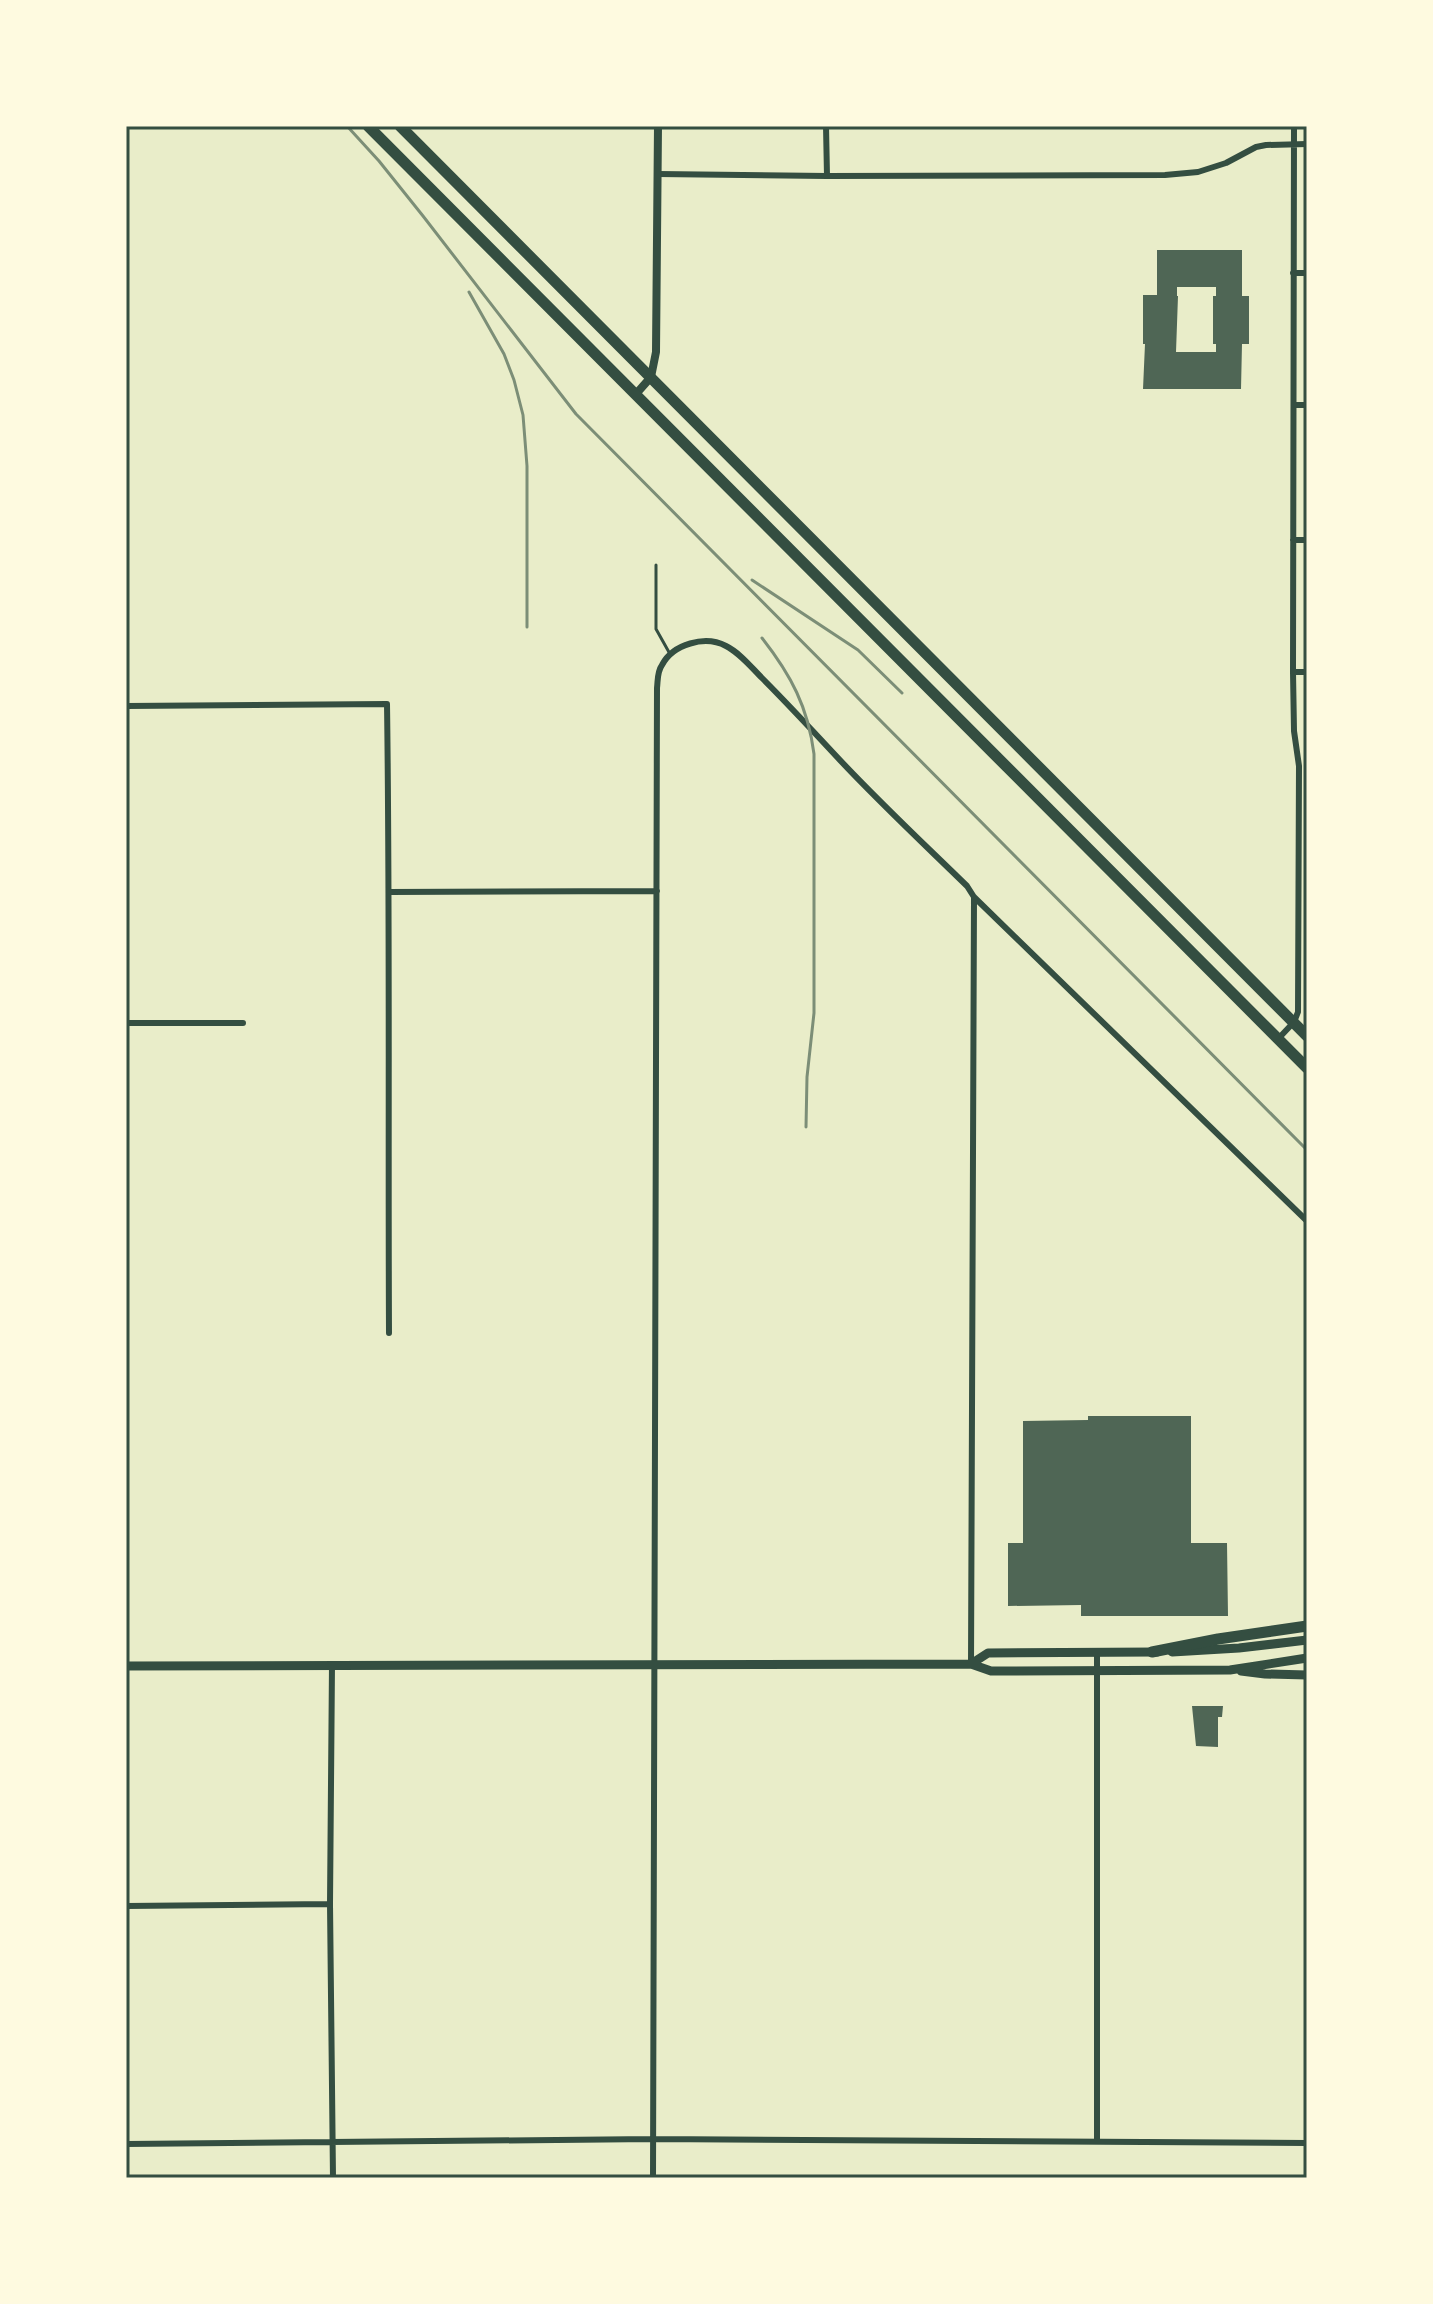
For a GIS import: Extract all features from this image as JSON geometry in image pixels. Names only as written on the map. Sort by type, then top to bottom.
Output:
[{"type":"highway","points":[[368,126],[1307,1068]]},
{"type":"highway","points":[[400,126],[1307,1036]]},
{"type":"highway","points":[[962,721],[978,706]]},
{"type":"highway","points":[[1152,1652],[1307,1626]]},
{"type":"main road","points":[[971,1664],[988,1653],[1152,1652],[1239,1648],[1307,1640]]},
{"type":"main road","points":[[1230,1670],[1307,1658]]},
{"type":"main road","points":[[126,1666],[971,1664],[991,1671],[1230,1670],[1307,1675]]},
{"type":"street","points":[[636,394],[651,377],[656,352],[658,126]]},
{"type":"street","points":[[826,126],[827,176]]},
{"type":"street","points":[[1278,1039],[1294,1022],[1298,1012],[1299,766],[1294,731],[1293,672],[1294,126]]},
{"type":"street","points":[[658,174],[1182,174],[1226,163],[1256,147],[1307,144]]},
{"type":"street","points":[[1293,273],[1307,273]]},
{"type":"street","points":[[1294,405],[1307,405]]},
{"type":"street","points":[[1293,540],[1307,540]]},
{"type":"street","points":[[653,2178],[657,688],[660,668],[670,654],[701,641],[719,643],[737,653],[967,886],[974,897],[1307,1221]]},
{"type":"street","points":[[1293,672],[1307,672]]},
{"type":"street","points":[[126,706],[387,704],[389,1333]]},
{"type":"street","points":[[389,892],[657,891]]},
{"type":"street","points":[[971,1664],[974,897]]},
{"type":"street","points":[[126,1023],[243,1023]]},
{"type":"street","points":[[1097,1652],[1097,2140]]},
{"type":"street","points":[[332,1664],[330,1904],[333,2178]]},
{"type":"street","points":[[126,1906],[330,1904]]},
{"type":"street","points":[[126,2144],[653,2139],[1307,2143]]},
{"type":"lane","points":[[656,565],[656,629],[670,654]]},
{"type":"building","points":[[1157,250],[1242,250],[1242,296],[1249,296],[1249,344],[1242,344],[1241,389],[1143,389],[1143,295],[1157,295]],"holes":[[[1177,287],[1216,287],[1216,296],[1213,296],[1213,344],[1216,344],[1216,352],[1176,352]]]},
{"type":"building","points":[[1088,1416],[1191,1416],[1191,1543],[1227,1543],[1228,1616],[1081,1616],[1081,1605],[1008,1606],[1008,1543],[1023,1543],[1023,1421],[1088,1420]]},
{"type":"building","points":[[1192,1706],[1223,1706],[1222,1717],[1218,1717],[1218,1747],[1196,1746]]},
{"type":"railway","points":[[347,126],[423,216],[576,414],[1307,1150]]},
{"type":"railway","points":[[469,292],[504,354],[523,415],[527,466],[527,627]]},
{"type":"railway","points":[[752,580],[858,650],[902,693]]},
{"type":"railway","points":[[762,638],[797,692],[814,754],[814,1013],[807,1077],[806,1127]]}]
